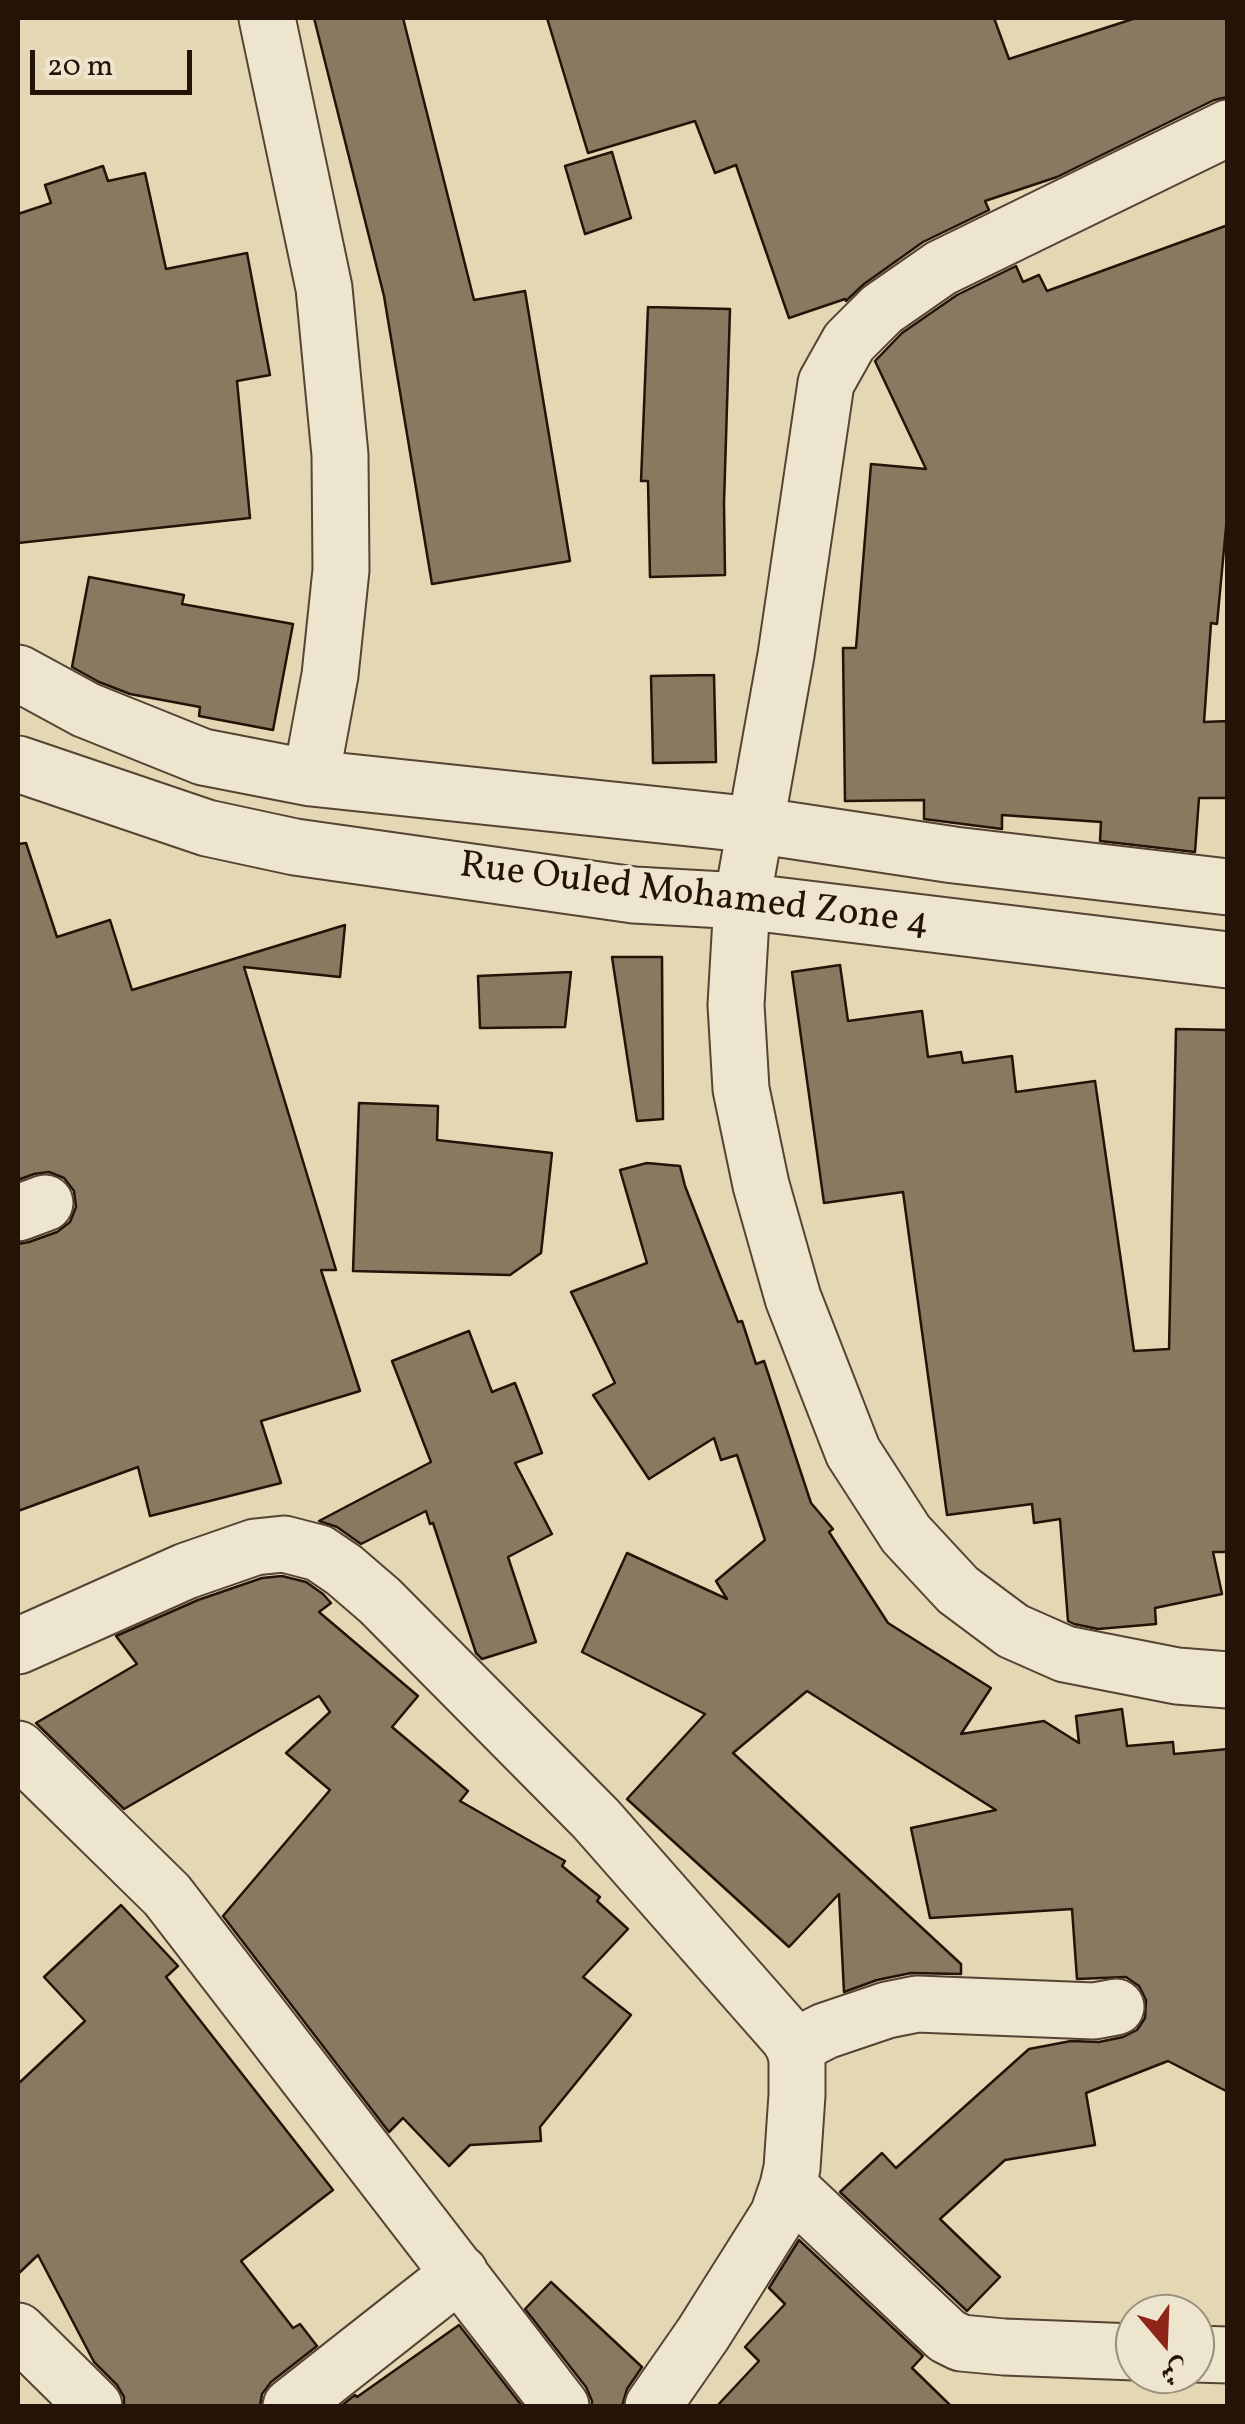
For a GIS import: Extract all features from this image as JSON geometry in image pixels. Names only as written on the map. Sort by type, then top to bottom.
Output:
[{"type":"street","points":[[267,18],[324,288],[340,456],[342,570],[330,675],[311,778]]},
{"type":"street","points":[[1228,128],[941,268],[882,309],[849,342],[826,382],[786,655],[742,901],[736,1005],[741,1088],[761,1185],[793,1298],[853,1452],[906,1534],[958,1590],[1013,1631],[1065,1654],[1177,1676],[1228,1680]]},
{"type":"street","name":"Rue Ouled Mohamed Zone 4","points":[[18,673],[86,710],[202,757],[311,778],[756,826],[1228,887]]},
{"type":"street","name":"Rue Ouled Mohamed Zone 4","points":[[18,764],[207,828],[295,847],[634,895],[742,901],[1228,960]]},
{"type":"street","points":[[18,1646],[186,1571],[255,1548],[284,1544],[319,1553],[392,1612],[596,1819],[779,2026],[794,2047],[797,2059],[788,2186],[778,2215],[653,2406]]},
{"type":"street","points":[[18,1749],[167,1895],[561,2406]]},
{"type":"street","points":[[794,2047],[825,2030],[917,2004],[1094,2010],[1116,2007]]},
{"type":"street","points":[[788,2186],[938,2329],[961,2343],[1115,2351]]},
{"type":"street","points":[[290,2406],[460,2273]]},
{"type":"street","points":[[18,2331],[94,2406]]},
{"type":"building","points":[[314,18],[403,18],[474,300],[525,291],[570,561],[432,584],[384,296]]},
{"type":"building","points":[[547,18],[994,18],[1009,59],[1136,18],[1228,18],[1228,97],[1214,100],[1057,177],[985,201],[989,210],[923,242],[846,301],[789,318],[736,165],[715,173],[695,121],[588,153]]},
{"type":"building","points":[[612,152],[631,218],[585,234],[565,166]]},
{"type":"building","points":[[103,166],[108,181],[145,173],[166,269],[247,253],[270,375],[237,381],[250,518],[18,543],[18,214],[51,203],[45,185]]},
{"type":"building","points":[[1228,225],[1228,506],[1217,624],[1211,623],[1204,722],[1228,721],[1228,798],[1199,798],[1195,852],[1100,841],[1101,822],[1002,815],[1002,829],[924,819],[924,800],[845,801],[843,648],[856,648],[871,464],[926,469],[875,361],[902,333],[957,295],[1016,266],[1023,282],[1039,275],[1047,291]]},
{"type":"building","points":[[648,307],[730,309],[725,575],[650,577],[648,481],[641,481]]},
{"type":"building","points":[[89,577],[184,595],[182,604],[293,624],[273,730],[199,716],[200,707],[130,694],[72,667]]},
{"type":"building","points":[[714,675],[716,762],[653,763],[651,676]]},
{"type":"building","points":[[26,843],[57,937],[110,920],[132,990],[345,925],[340,977],[244,967],[336,1270],[321,1270],[360,1391],[261,1421],[281,1483],[150,1516],[138,1467],[18,1511],[18,1244],[57,1232],[70,1222],[76,1207],[74,1191],[64,1178],[49,1172],[18,1180],[18,844]]},
{"type":"building","points":[[612,957],[662,957],[663,1119],[637,1121]]},
{"type":"building","points":[[840,965],[848,1021],[922,1011],[928,1057],[961,1052],[963,1063],[1012,1056],[1016,1092],[1095,1081],[1134,1351],[1169,1349],[1176,1029],[1228,1030],[1228,1552],[1213,1552],[1222,1594],[1155,1608],[1156,1624],[1098,1629],[1074,1624],[1068,1621],[1060,1519],[1034,1523],[1032,1504],[947,1515],[903,1192],[824,1203],[792,972]]},
{"type":"building","points":[[571,972],[565,1027],[480,1028],[478,976]]},
{"type":"building","points":[[359,1103],[438,1106],[437,1140],[552,1153],[541,1253],[510,1275],[353,1271]]},
{"type":"building","points":[[647,1163],[680,1166],[756,1364],[764,1361],[811,1503],[833,1529],[829,1532],[888,1623],[991,1688],[961,1734],[1044,1721],[1079,1743],[1076,1716],[1122,1709],[1127,1746],[1173,1742],[1174,1754],[1228,1749],[1228,2092],[1168,2061],[1086,2093],[1095,2145],[1005,2160],[940,2219],[1000,2277],[967,2311],[840,2192],[882,2153],[896,2168],[1029,2049],[1123,2037],[1137,2030],[1145,2018],[1146,2000],[1139,1986],[1126,1977],[1077,1979],[1072,1909],[930,1918],[911,1828],[996,1810],[807,1691],[733,1753],[961,1964],[961,1974],[911,1973],[844,1992],[839,1894],[789,1947],[627,1799],[705,1714],[582,1652],[627,1553],[727,1599],[716,1581],[765,1540],[737,1455],[721,1460],[714,1438],[649,1479],[593,1395],[615,1383],[571,1292],[647,1263],[620,1170]]},
{"type":"building","points":[[469,1331],[492,1392],[515,1383],[542,1453],[515,1463],[552,1534],[508,1557],[536,1642],[482,1659],[476,1653],[426,1511],[361,1544],[337,1527],[319,1521],[431,1462],[392,1361]]},
{"type":"building","points":[[282,1576],[306,1582],[323,1594],[331,1603],[319,1612],[418,1696],[392,1727],[468,1791],[460,1801],[565,1861],[562,1866],[600,1897],[597,1901],[628,1929],[583,1977],[631,2015],[540,2127],[541,2141],[470,2145],[449,2166],[403,2118],[389,2132],[223,1916],[330,1790],[286,1753],[330,1712],[319,1696],[124,1809],[36,1723],[137,1664],[116,1636],[198,1600],[262,1578]]},
{"type":"building","points":[[121,1905],[178,1966],[166,1977],[333,2190],[241,2261],[293,2328],[300,2324],[317,2346],[271,2382],[262,2394],[260,2406],[124,2406],[124,2397],[94,2362],[38,2255],[18,2274],[18,2084],[85,2021],[44,1977]]},
{"type":"building","points":[[799,2240],[923,2356],[912,2368],[951,2406],[717,2406],[759,2361],[745,2347],[785,2304],[769,2288]]},
{"type":"building","points":[[551,2282],[642,2367],[627,2389],[622,2406],[592,2406],[586,2387],[525,2309]]},
{"type":"building","points":[[459,2325],[522,2406],[341,2406],[357,2397]]}]
